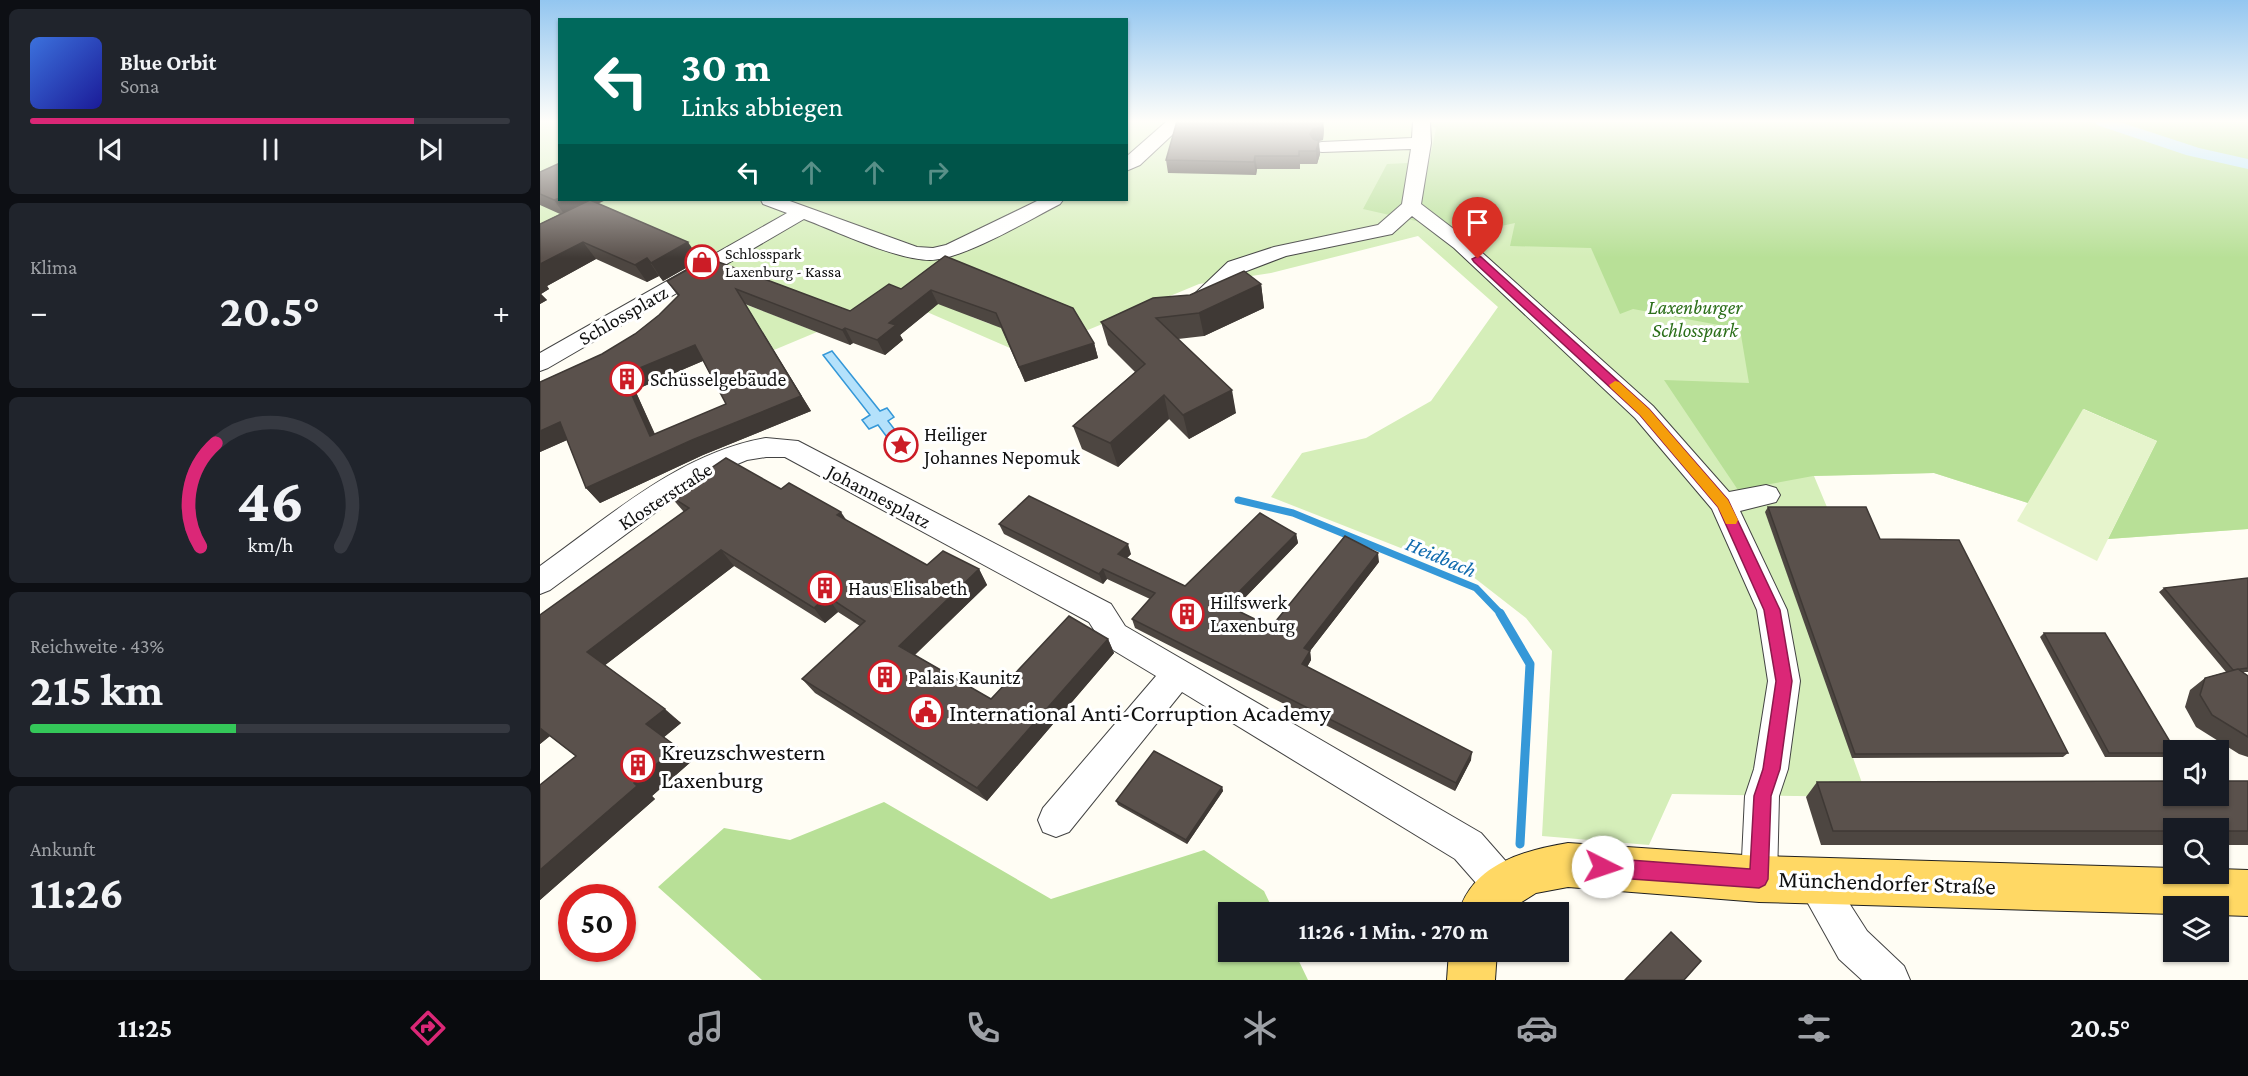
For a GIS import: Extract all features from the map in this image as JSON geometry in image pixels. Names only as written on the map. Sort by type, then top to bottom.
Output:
[{"type":"main road","name":"Münchendorfer Straße","points":[[1493,900],[1529,872],[1568,865],[1759,879],[2248,893]]},
{"type":"main road","points":[[1471,980],[1472,962]]},
{"type":"street","points":[[1197,302],[1236,267],[1281,251],[1385,230],[1411,206],[1416,167]]},
{"type":"street","points":[[773,201],[914,253],[933,254],[952,250],[1051,201]]},
{"type":"street","points":[[1411,206],[1461,244],[1644,412],[1723,504],[1772,610],[1784,681],[1771,769],[1762,796],[1759,879]]},
{"type":"street","name":"Schlossplatz","points":[[540,363],[803,212]]},
{"type":"street","name":"Klosterstraße","points":[[540,582],[676,484],[706,467],[754,448],[781,447],[803,455]]},
{"type":"street","name":"Johannesplatz","points":[[803,455],[956,536]]},
{"type":"street","points":[[1723,504],[1766,495]]},
{"type":"street","name":"Münchendorfer Straße","points":[[956,536],[1100,612],[1114,635],[1468,846],[1493,900]]},
{"type":"street","points":[[1056,820],[1177,674]]},
{"type":"street","points":[[1813,880],[1853,945],[1890,980]]},
{"type":"green space","name":"Laxenburger Schlosspark","points":[[540,167],[558,167],[558,201],[1128,201],[1128,167],[2248,167],[2248,529],[2108,539],[2157,441],[2084,409],[2028,503],[1934,473],[1814,476],[1829,512],[1766,513],[1867,797],[1672,794],[1649,845],[1542,836],[1552,651],[1526,618],[1472,576],[1271,497],[1302,453],[1366,438],[1431,401],[1498,307],[1418,236],[1271,273],[1199,284],[1083,332],[951,270],[870,331],[687,260],[540,248]]},
{"type":"green space","points":[[1386,167],[2248,167],[2248,529],[2108,539],[2157,441],[2084,409],[2028,503],[1934,473],[1813,476],[1738,490],[1664,380],[1749,383],[1740,329],[1633,309],[1620,314],[1591,248],[1510,246],[1515,223],[1469,233],[1363,209]]},
{"type":"green space","points":[[951,294],[972,317],[990,324],[1001,315],[1010,348],[927,312]]},
{"type":"green space","points":[[745,304],[817,332],[774,350]]},
{"type":"green space","points":[[2083,409],[2157,441],[2097,561],[2017,521]]},
{"type":"green space","points":[[884,802],[1051,899],[1204,850],[1264,891],[1269,902],[1218,902],[1218,962],[1299,962],[1308,980],[762,980],[658,887],[724,828],[790,840]]},
{"type":"water","points":[[832,351],[880,411],[887,408],[894,417],[888,421],[905,443],[895,448],[878,425],[869,429],[862,420],[870,415],[823,355]]},
{"type":"building","points":[[558,167],[558,199],[554,200],[540,194],[540,172]]},
{"type":"building","points":[[592,201],[688,242],[651,263],[647,258],[635,265],[583,242],[540,264],[540,224]]},
{"type":"building","points":[[945,256],[1073,308],[1094,343],[1019,367],[996,313],[931,290],[889,323],[896,325],[877,340],[845,328],[842,330],[736,289],[801,396],[692,440],[586,488],[560,422],[540,431],[540,382],[602,354],[635,334],[679,295],[667,281],[708,258],[850,311],[889,284],[901,289]],"holes":[[[695,345],[726,404],[650,436],[623,375]]]},
{"type":"building","points":[[1244,271],[1261,284],[1199,313],[1156,318],[1232,390],[1183,415],[1164,395],[1110,443],[1073,426],[1145,364],[1101,322],[1153,298],[1190,295]]},
{"type":"building","points":[[726,458],[781,489],[789,483],[841,512],[837,515],[927,565],[943,551],[979,569],[899,646],[991,699],[1069,616],[1108,639],[977,788],[802,679],[865,621],[827,596],[814,608],[721,550],[587,652],[665,709],[646,724],[677,747],[634,783],[637,786],[540,870],[540,785],[576,756],[540,728],[540,615],[689,508],[670,496]]},
{"type":"building","points":[[1029,496],[1128,544],[1118,554],[1185,586],[1260,513],[1296,534],[1226,605],[1271,627],[1345,536],[1378,553],[1304,648],[1310,651],[1302,664],[1472,752],[1456,783],[1132,619],[1155,593],[1103,569],[1099,574],[999,524]]},
{"type":"building","points":[[1768,507],[1866,507],[1880,539],[1959,540],[2068,753],[1855,754]]},
{"type":"building","points":[[2248,578],[2248,668],[2233,670],[2164,588]]},
{"type":"building","points":[[2044,633],[2105,633],[2169,740],[2163,740],[2163,753],[2109,753]]},
{"type":"building","points":[[2238,669],[2248,676],[2248,737],[2212,715],[2200,695],[2205,678]]},
{"type":"building","points":[[1154,751],[1222,787],[1186,840],[1116,801]]},
{"type":"building","points":[[2163,781],[2163,806],[2229,806],[2229,781],[2248,781],[2248,831],[2229,831],[2229,818],[2163,818],[2163,831],[1833,831],[1817,782]]},
{"type":"building","points":[[1671,932],[1701,961],[1684,980],[1625,980]]},
{"type":"waterway","name":"Heidbach","points":[[1238,500],[1293,513],[1476,588],[1501,614]]},
{"type":"waterway","name":"Heidbach","points":[[1500,613],[1530,664],[1520,844]]},
{"type":"slow traffic","points":[[1615,385],[1644,412],[1723,504],[1731,520]]},
{"type":"place","name":"Schlosspark Laxenburg - Kassa","points":[[702,262]]},
{"type":"place","name":"Schüsselgebäude","points":[[627,379]]},
{"type":"place","name":"Heiliger Johannes Nepomuk","points":[[901,445]]},
{"type":"place","name":"Haus Elisabeth","points":[[825,588]]},
{"type":"place","name":"Hilfswerk Laxenburg","points":[[1187,614]]},
{"type":"place","name":"Palais Kaunitz","points":[[885,677]]},
{"type":"place","name":"International Anti-Corruption Academy","points":[[926,712]]},
{"type":"place","name":"Kreuzschwestern Laxenburg","points":[[638,765]]},
{"type":"route","points":[[1478,259],[1644,412],[1723,504],[1772,610],[1784,681],[1771,769],[1762,796],[1759,879],[1603,867]]}]
